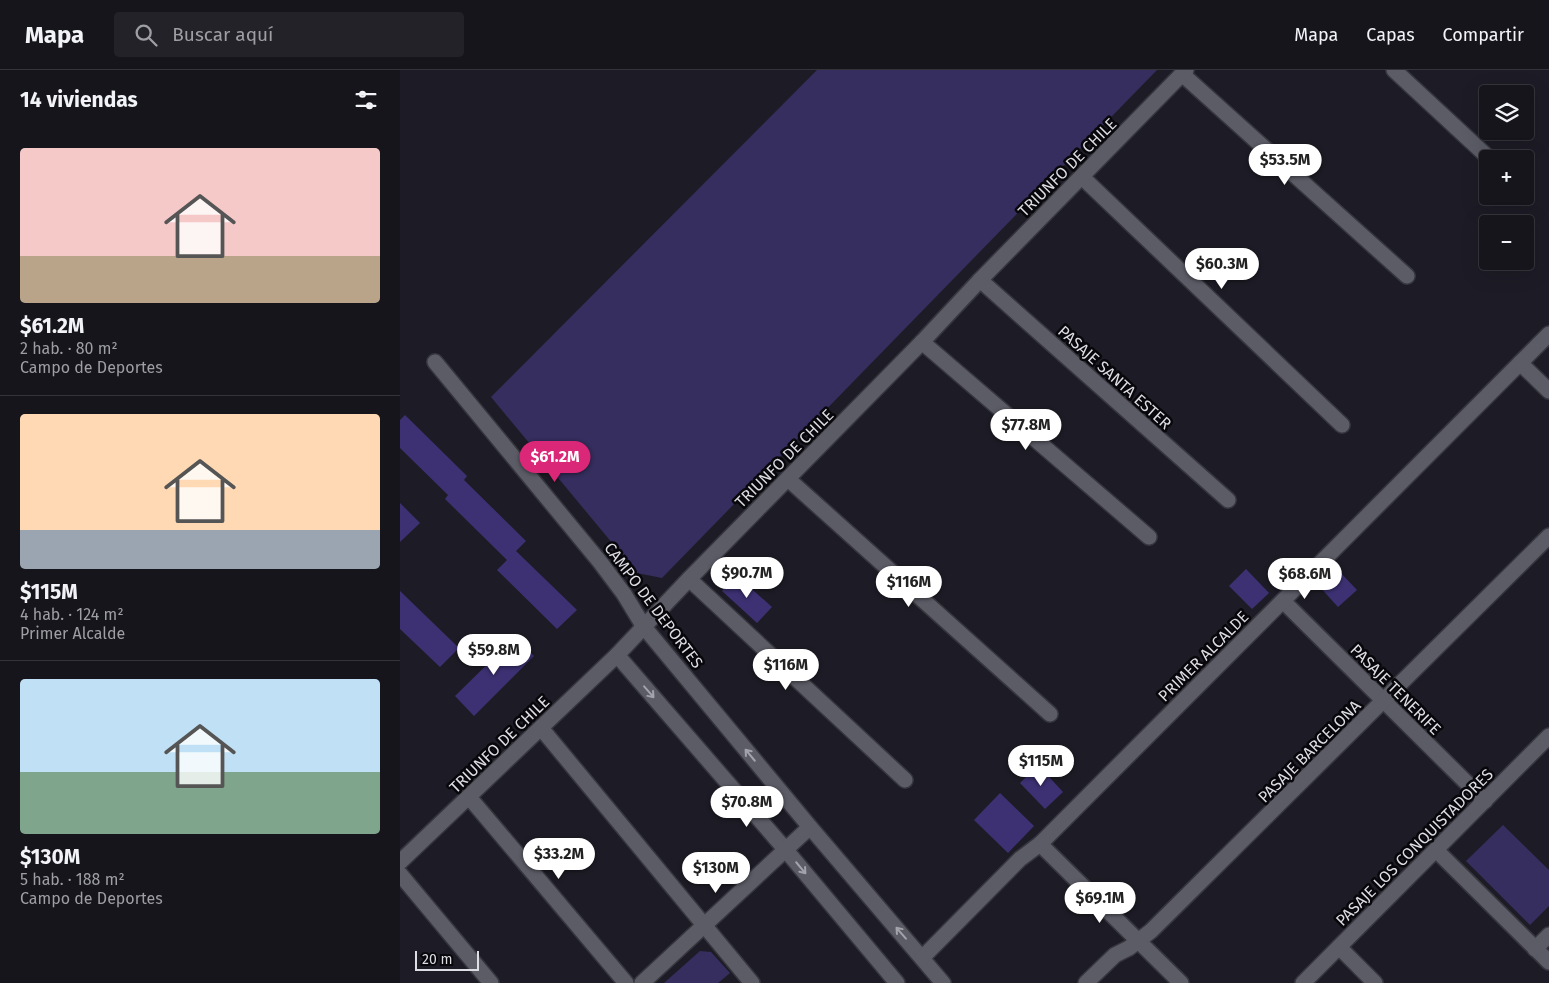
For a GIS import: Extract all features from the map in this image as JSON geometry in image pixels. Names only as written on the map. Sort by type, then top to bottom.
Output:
[{"type":"street","points":[[1394,70],[1480,150]]},
{"type":"street","points":[[1184,72],[1407,276]]},
{"type":"street","name":"TRIUNFO DE CHILE","points":[[400,862],[617,655],[1184,72]]},
{"type":"street","points":[[1082,177],[1342,425]]},
{"type":"street","name":"PASAJE SANTA ESTER","points":[[980,280],[1228,500]]},
{"type":"street","name":"PRIMER ALCALDE","points":[[922,958],[1020,859],[1040,844],[1549,334]]},
{"type":"street","points":[[922,342],[1149,537]]},
{"type":"street","name":"CAMPO DE DEPORTES","points":[[435,362],[600,562],[624,594],[644,627],[810,827],[943,983]]},
{"type":"street","points":[[1520,363],[1549,391]]},
{"type":"street","points":[[788,479],[1050,714]]},
{"type":"street","name":"PASAJE BARCELONA","points":[[1086,983],[1115,955],[1129,948],[1151,931],[1549,536]]},
{"type":"street","points":[[689,579],[905,780]]},
{"type":"street","name":"PASAJE TENERIFE","points":[[1283,601],[1484,801]]},
{"type":"street","points":[[617,655],[785,849],[897,983]]},
{"type":"street","points":[[541,728],[752,983]]},
{"type":"street","name":"PASAJE LOS CONQUISTADORES","points":[[1303,983],[1549,736]]},
{"type":"street","points":[[469,796],[626,983]]},
{"type":"street","points":[[642,983],[810,827]]},
{"type":"street","points":[[1040,844],[1181,983]]},
{"type":"street","points":[[1436,850],[1549,962]]},
{"type":"street","points":[[400,874],[491,983]]},
{"type":"street","points":[[1535,949],[1549,935]]},
{"type":"street","points":[[1339,947],[1375,983]]},
{"type":"shaded area","points":[[817,70],[1157,70],[662,578],[637,573],[491,397]]},
{"type":"shaded area","points":[[1503,825],[1549,870],[1549,906],[1530,925],[1466,861]]},
{"type":"shaded area","points":[[700,951],[711,952],[730,973],[718,983],[664,983]]},
{"type":"building","points":[[405,415],[467,476],[464,480],[526,541],[516,551],[577,610],[557,629],[497,570],[507,560],[445,499],[448,495],[400,448],[400,420]]},
{"type":"building","points":[[400,503],[420,523],[400,542]]},
{"type":"building","points":[[1246,569],[1269,593],[1252,609],[1229,586]]},
{"type":"building","points":[[1337,569],[1357,590],[1338,607],[1319,586]]},
{"type":"building","points":[[736,575],[772,607],[757,623],[722,591]]},
{"type":"building","points":[[400,591],[459,648],[440,667],[400,629]]},
{"type":"building","points":[[515,637],[534,656],[474,716],[455,696]]},
{"type":"building","points":[[1038,765],[1063,792],[1045,809],[1020,783]]},
{"type":"building","points":[[1000,793],[1034,826],[1008,853],[974,820]]}]
